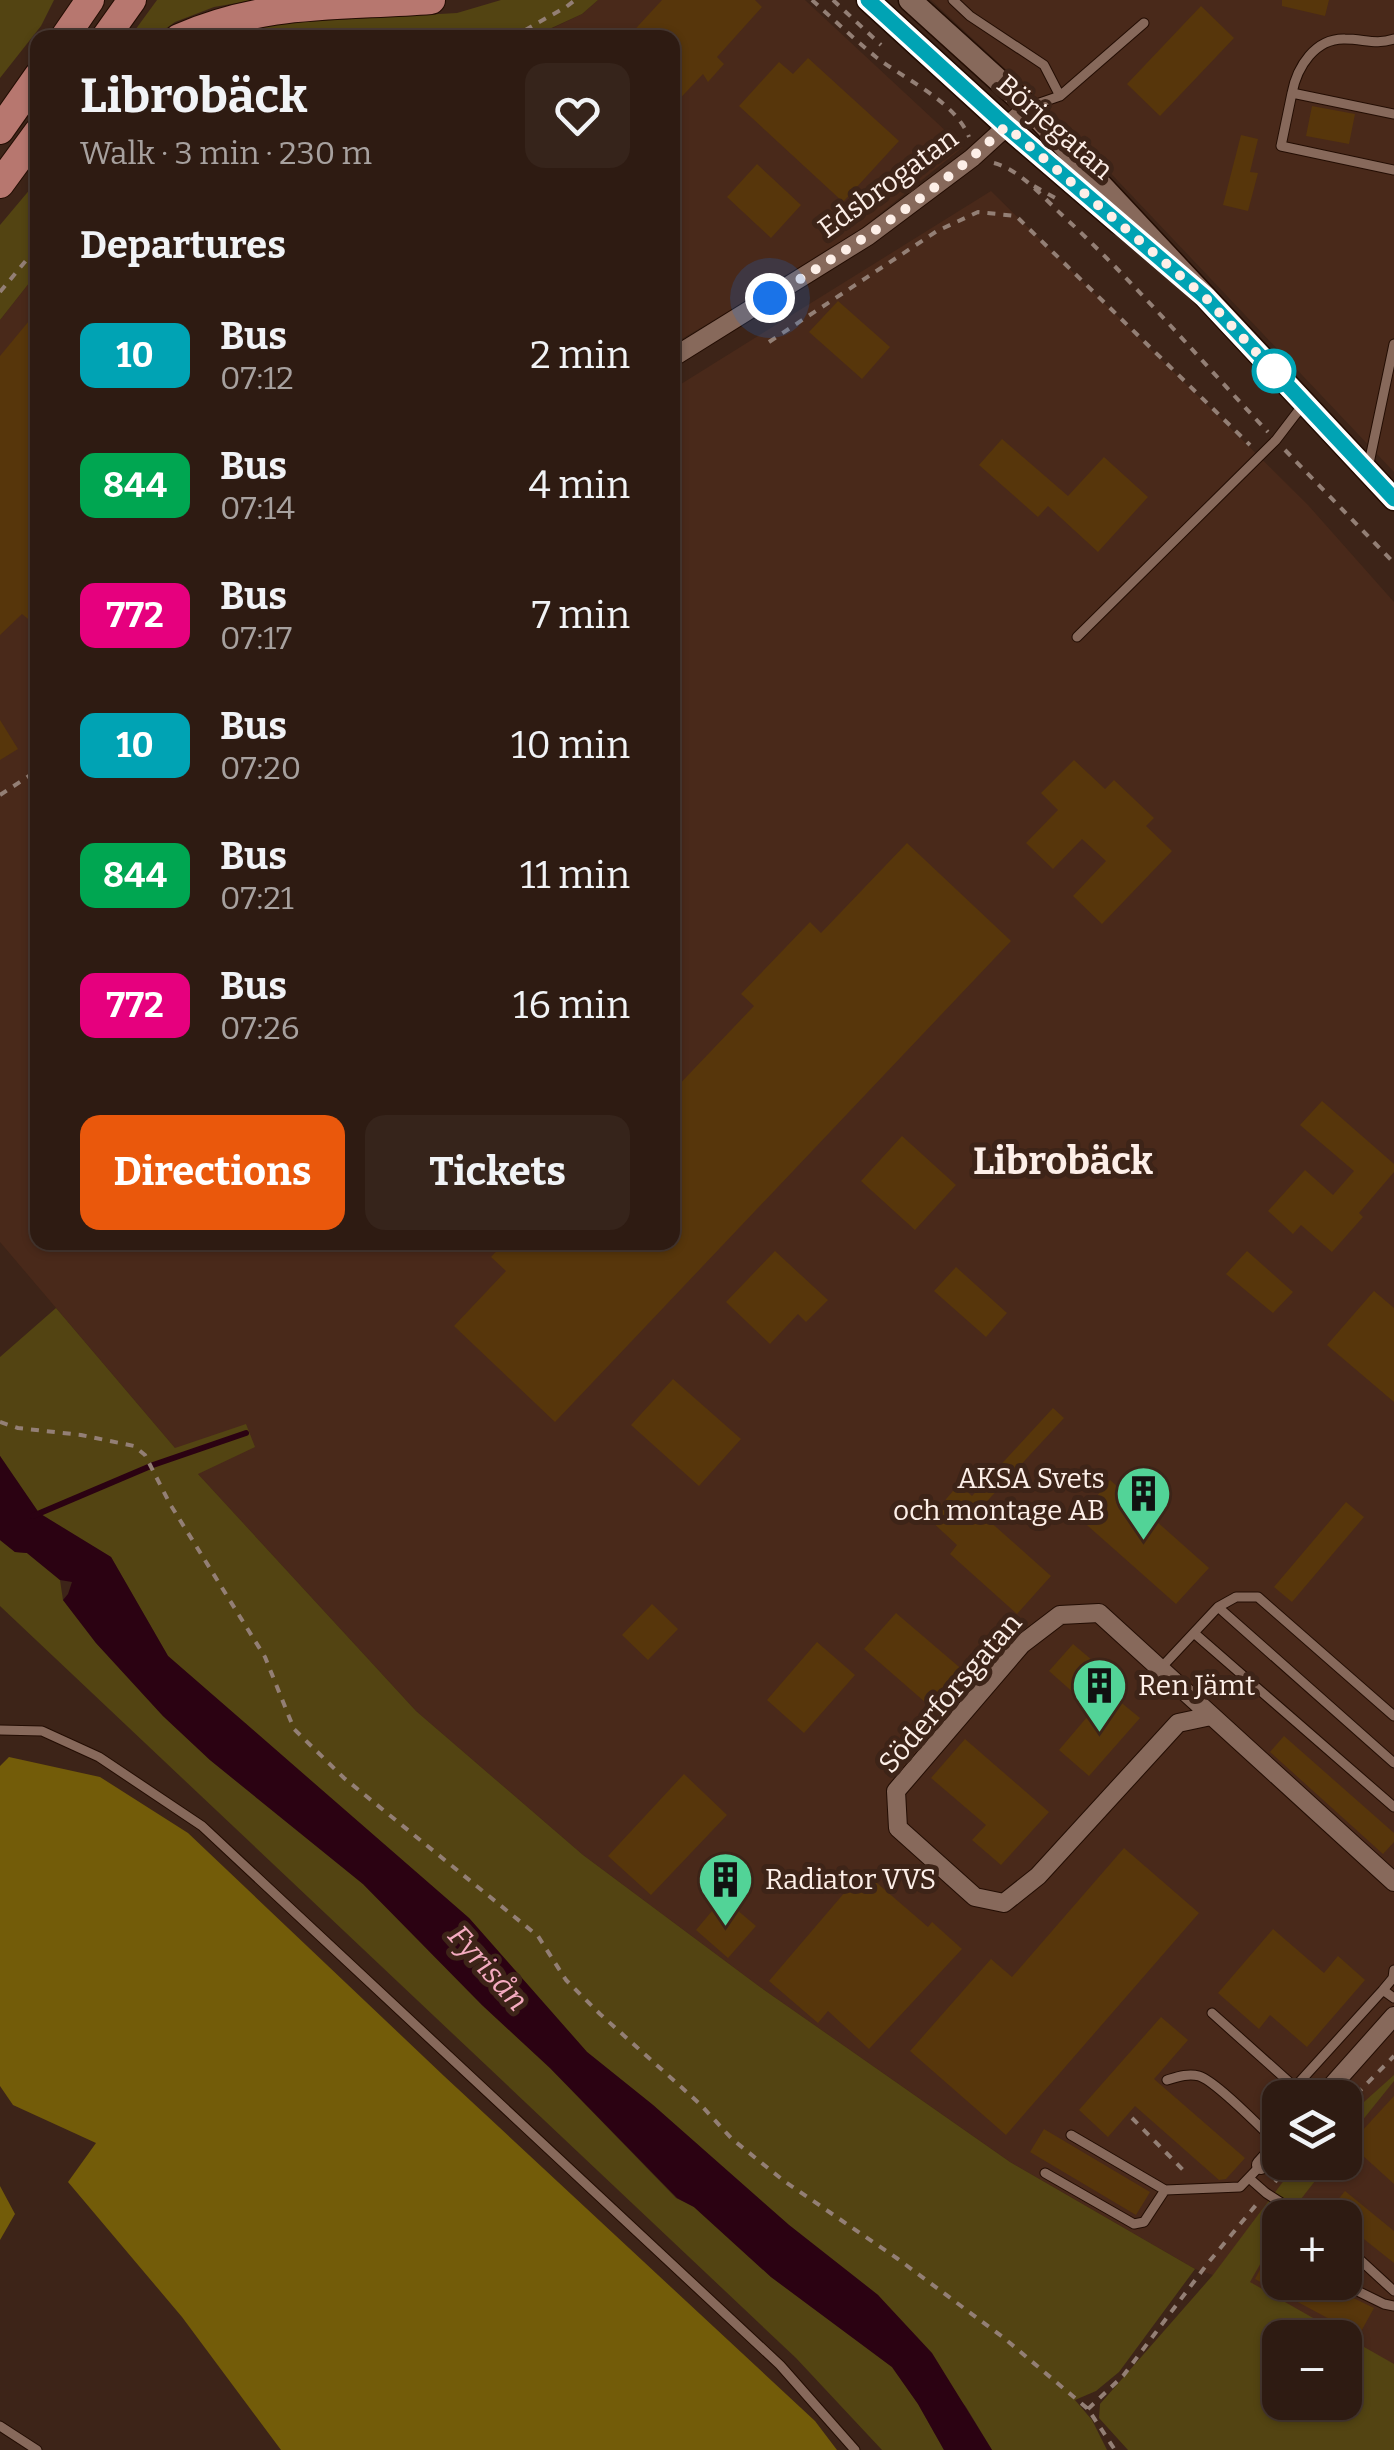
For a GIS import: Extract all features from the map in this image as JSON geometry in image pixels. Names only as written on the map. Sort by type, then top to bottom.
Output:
[{"type":"main road","points":[[69,30],[90,0]]},
{"type":"main road","points":[[111,30],[132,0]]},
{"type":"main road","points":[[195,30],[265,8],[306,2],[431,0]]},
{"type":"main road","name":"Börjegatan","points":[[868,0],[1006,126],[1205,297]]},
{"type":"main road","name":"Börjegatan","points":[[910,0],[1028,108],[1394,499]]},
{"type":"main road","points":[[0,130],[30,87]]},
{"type":"main road","points":[[0,184],[30,143]]},
{"type":"main road","points":[[0,184],[30,161]]},
{"type":"street","name":"Edsbrogatan","points":[[680,353],[868,236],[972,158],[1028,108]]},
{"type":"street","name":"Söderforsgatan","points":[[1212,1716],[1178,1723],[1038,1876],[1004,1902],[975,1897],[898,1828],[896,1791],[1022,1644],[1060,1614],[1099,1612],[1394,1882]]},
{"type":"street","points":[[1337,2080],[1394,2016]]},
{"type":"street","points":[[1255,2172],[1262,2164]]},
{"type":"lane","points":[[953,0],[970,16],[1044,64],[1060,96]]},
{"type":"lane","points":[[1028,108],[1060,96],[1144,23]]},
{"type":"lane","points":[[1394,39],[1380,44],[1345,38],[1310,54],[1302,64],[1292,93],[1281,146],[1394,170]]},
{"type":"lane","points":[[1292,93],[1394,114]]},
{"type":"lane","points":[[1367,471],[1394,344]]},
{"type":"lane","points":[[1077,637],[1276,440],[1304,404]]},
{"type":"lane","points":[[1160,1669],[1218,1607],[1236,1597],[1258,1597],[1394,1716]]},
{"type":"lane","points":[[1218,1607],[1394,1763]]},
{"type":"lane","points":[[1194,1633],[1394,1807]]},
{"type":"lane","points":[[0,1730],[42,1731],[99,1756],[202,1826],[780,2365],[855,2450]]},
{"type":"lane","points":[[1302,2080],[1384,1990],[1394,1970]]},
{"type":"lane","points":[[1384,1990],[1394,1998]]},
{"type":"lane","points":[[1212,2013],[1286,2080]]},
{"type":"lane","points":[[1167,2080],[1183,2075],[1201,2076],[1262,2128]]},
{"type":"lane","points":[[1071,2135],[1165,2190],[1240,2187],[1255,2172],[1266,2193],[1277,2200]]},
{"type":"lane","points":[[1045,2174],[1134,2224],[1144,2222],[1165,2190]]},
{"type":"lane","points":[[1362,2262],[1394,2291]]},
{"type":"lane","points":[[1362,2293],[1394,2306]]},
{"type":"lane","points":[[0,2426],[37,2450]]},
{"type":"path","points":[[526,30],[574,0]]},
{"type":"path","points":[[812,0],[880,60],[920,84],[964,126],[972,158],[1002,165],[1068,206]]},
{"type":"path","points":[[833,0],[879,43],[869,51]]},
{"type":"path","points":[[1026,182],[1110,259],[1394,563]]},
{"type":"path","points":[[769,342],[937,231],[978,212],[1016,216],[1261,455]]},
{"type":"path","points":[[1110,259],[1115,251]]},
{"type":"path","points":[[0,292],[30,256]]},
{"type":"path","points":[[0,795],[30,775]]},
{"type":"path","points":[[0,1422],[134,1446],[145,1456],[170,1504],[265,1657],[294,1728],[318,1754],[538,1936],[566,1980],[700,2104],[732,2140],[1004,2338],[1088,2409],[1114,2450]]},
{"type":"path","points":[[1362,2089],[1394,2056]]},
{"type":"path","points":[[1132,2118],[1192,2179],[1208,2190]]},
{"type":"path","points":[[1088,2409],[1123,2376],[1208,2262],[1277,2180]]},
{"type":"shaded area","points":[[0,0],[54,0],[41,26],[30,30],[30,40],[0,78]]},
{"type":"shaded area","points":[[157,0],[254,0],[214,7],[164,30],[135,30]]},
{"type":"shaded area","points":[[501,0],[598,0],[582,14],[547,30],[234,30],[244,25],[457,13]]},
{"type":"shaded area","points":[[598,0],[805,0],[963,147],[836,249],[680,340],[680,30],[549,30],[582,14]]},
{"type":"shaded area","points":[[931,0],[1394,0],[1394,472],[1062,122]]},
{"type":"shaded area","points":[[30,189],[30,282],[0,320],[0,225]]},
{"type":"shaded area","name":"Librobäck","points":[[991,191],[1308,505],[1394,602],[1394,2378],[1362,2352],[1362,2320],[1307,2320],[1265,2300],[1362,2300],[1362,2200],[1262,2200],[1262,2298],[1195,2269],[1010,2162],[760,1987],[583,1855],[416,1711],[186,1461],[0,1242],[0,320],[30,282],[30,1250],[680,1250],[680,385]]},
{"type":"shaded area","points":[[56,1308],[175,1448],[246,1424],[255,1447],[198,1474],[416,1711],[583,1855],[760,1987],[1010,2162],[1195,2269],[1119,2372],[1096,2391],[1075,2400],[1092,2420],[1107,2450],[992,2450],[966,2407],[878,2295],[789,2225],[587,2052],[469,1918],[168,1656],[111,1557],[39,1513],[0,1456],[0,1357]]},
{"type":"shaded area","points":[[0,1540],[15,1552],[27,1553],[60,1580],[63,1600],[96,1643],[163,1716],[210,1760],[363,1884],[676,2198],[694,2207],[771,2277],[892,2367],[944,2450],[882,2450],[796,2358],[0,1606]]},
{"type":"shaded area","points":[[9,1757],[100,1777],[188,1833],[815,2421],[837,2450],[281,2450],[182,2317],[68,2182],[96,2143],[13,2105],[0,2086],[0,1766]]},
{"type":"shaded area","points":[[1394,2075],[1394,2081],[1362,2121],[1362,2104]]},
{"type":"shaded area","points":[[1284,2180],[1316,2180],[1300,2200],[1269,2200]]},
{"type":"shaded area","points":[[0,2186],[15,2214],[0,2240]]},
{"type":"shaded area","points":[[1262,2210],[1262,2261],[1250,2282],[1262,2289],[1262,2300],[1282,2300],[1317,2320],[1262,2320],[1262,2420],[1362,2420],[1362,2346],[1394,2364],[1394,2450],[1128,2450],[1099,2418],[1100,2404],[1213,2275]]},
{"type":"water","name":"Fyrisån","points":[[0,1456],[39,1513],[111,1557],[168,1656],[469,1918],[587,2052],[789,2225],[878,2295],[932,2353],[992,2450],[944,2450],[892,2367],[771,2277],[694,2207],[677,2198],[363,1884],[210,1760],[163,1716],[96,1643],[63,1600],[72,1582],[60,1580],[27,1553],[15,1552],[0,1540]]},
{"type":"building","points":[[662,0],[755,0],[762,7],[717,57],[724,64],[708,82],[703,74],[680,98],[680,30],[634,30]]},
{"type":"building","points":[[1282,0],[1329,0],[1325,16],[1282,6]]},
{"type":"building","points":[[1201,6],[1234,38],[1160,116],[1127,84]]},
{"type":"building","points":[[808,58],[899,141],[843,202],[739,106],[779,62],[793,74]]},
{"type":"building","points":[[1312,106],[1355,114],[1349,144],[1306,136]]},
{"type":"building","points":[[1241,135],[1258,139],[1250,172],[1258,173],[1248,211],[1223,205]]},
{"type":"building","points":[[757,164],[801,205],[771,238],[727,197]]},
{"type":"building","points":[[838,301],[890,347],[862,379],[809,332]]},
{"type":"building","points":[[30,320],[30,620],[22,614],[0,635],[0,356]]},
{"type":"building","points":[[1002,439],[1068,496],[1104,457],[1148,497],[1098,552],[1048,506],[1038,517],[979,465]]},
{"type":"building","points":[[0,720],[18,749],[0,760]]},
{"type":"building","points":[[1074,760],[1105,789],[1114,780],[1154,818],[1146,826],[1172,851],[1102,924],[1073,896],[1106,861],[1082,839],[1053,869],[1026,843],[1058,810],[1041,793]]},
{"type":"building","points":[[907,843],[1011,941],[555,1422],[454,1326],[506,1271],[491,1257],[498,1250],[680,1250],[680,1084],[754,1006],[741,994],[810,922],[821,933]]},
{"type":"building","points":[[1322,1101],[1394,1164],[1394,1172],[1359,1213],[1363,1217],[1332,1252],[1301,1225],[1293,1234],[1268,1211],[1305,1170],[1333,1195],[1354,1171],[1300,1125]]},
{"type":"building","points":[[902,1136],[956,1185],[915,1230],[861,1181]]},
{"type":"building","points":[[775,1251],[828,1300],[806,1322],[798,1314],[770,1344],[726,1302]]},
{"type":"building","points":[[1247,1251],[1293,1292],[1273,1313],[1226,1274]]},
{"type":"building","points":[[956,1267],[1007,1313],[986,1337],[934,1291]]},
{"type":"building","points":[[1374,1291],[1394,1308],[1394,1402],[1327,1345]]},
{"type":"building","points":[[673,1379],[741,1439],[699,1486],[631,1425]]},
{"type":"building","points":[[1053,1408],[1064,1418],[978,1511],[1051,1576],[1017,1614],[950,1554],[957,1545],[929,1519],[959,1484],[972,1496]]},
{"type":"building","name":"AKSA Svets och montage AB","points":[[1110,1480],[1209,1568],[1176,1604],[1079,1518]]},
{"type":"building","points":[[1346,1502],[1364,1517],[1292,1602],[1274,1587]]},
{"type":"building","points":[[652,1604],[678,1629],[648,1660],[622,1635]]},
{"type":"building","points":[[896,1613],[965,1672],[933,1709],[864,1649]]},
{"type":"building","points":[[817,1642],[855,1675],[804,1733],[767,1700]]},
{"type":"building","name":"Ren Jämt","points":[[1073,1644],[1099,1666],[1090,1677],[1140,1718],[1089,1776],[1059,1750],[1093,1710],[1049,1671]]},
{"type":"building","points":[[1284,1736],[1394,1833],[1394,1842],[1383,1854],[1270,1752]]},
{"type":"building","points":[[965,1739],[1049,1812],[1001,1865],[972,1840],[986,1825],[931,1778]]},
{"type":"building","points":[[684,1774],[727,1815],[651,1895],[608,1856]]},
{"type":"building","points":[[1124,1848],[1199,1913],[1006,2135],[910,2051],[991,1959],[1012,1977]]},
{"type":"building","points":[[863,1871],[928,1927],[932,1922],[962,1949],[869,2049],[828,2011],[818,2023],[769,1981]]},
{"type":"building","name":"Radiator VVS","points":[[723,1898],[756,1926],[728,1958],[696,1930]]},
{"type":"building","points":[[1273,1929],[1324,1973],[1338,1956],[1365,1980],[1307,2047],[1270,2015],[1259,2029],[1218,1993]]},
{"type":"building","points":[[1161,2017],[1188,2040],[1154,2079],[1245,2158],[1226,2179],[1219,2180],[1135,2106],[1108,2137],[1079,2110]]},
{"type":"building","points":[[1394,2096],[1394,2184],[1362,2155],[1362,2131]]},
{"type":"building","points":[[1044,2129],[1150,2192],[1136,2215],[1030,2152]]},
{"type":"building","points":[[1345,2191],[1356,2200],[1338,2200]]},
{"type":"building","points":[[1362,2205],[1394,2231],[1394,2263],[1362,2238]]},
{"type":"building","points":[[1294,2300],[1358,2300],[1374,2308],[1362,2330],[1362,2320],[1331,2320]]},
{"type":"waterway","points":[[33,1516],[153,1465],[246,1433]]},
{"type":"bus line","name":"10","points":[[868,0],[1006,126],[1205,297],[1394,499]]},
{"type":"place","name":"AKSA Svets och montage AB","points":[[1144,1543]]},
{"type":"place","name":"Ren Jämt","points":[[1099,1734]]},
{"type":"place","name":"Radiator VVS","points":[[726,1928]]},
{"type":"district","name":"Librobäck","points":[[1063,1161]]},
{"type":"route","points":[[770,298],[868,236],[972,158],[1006,126],[1205,297],[1279,377],[1274,371]]}]
